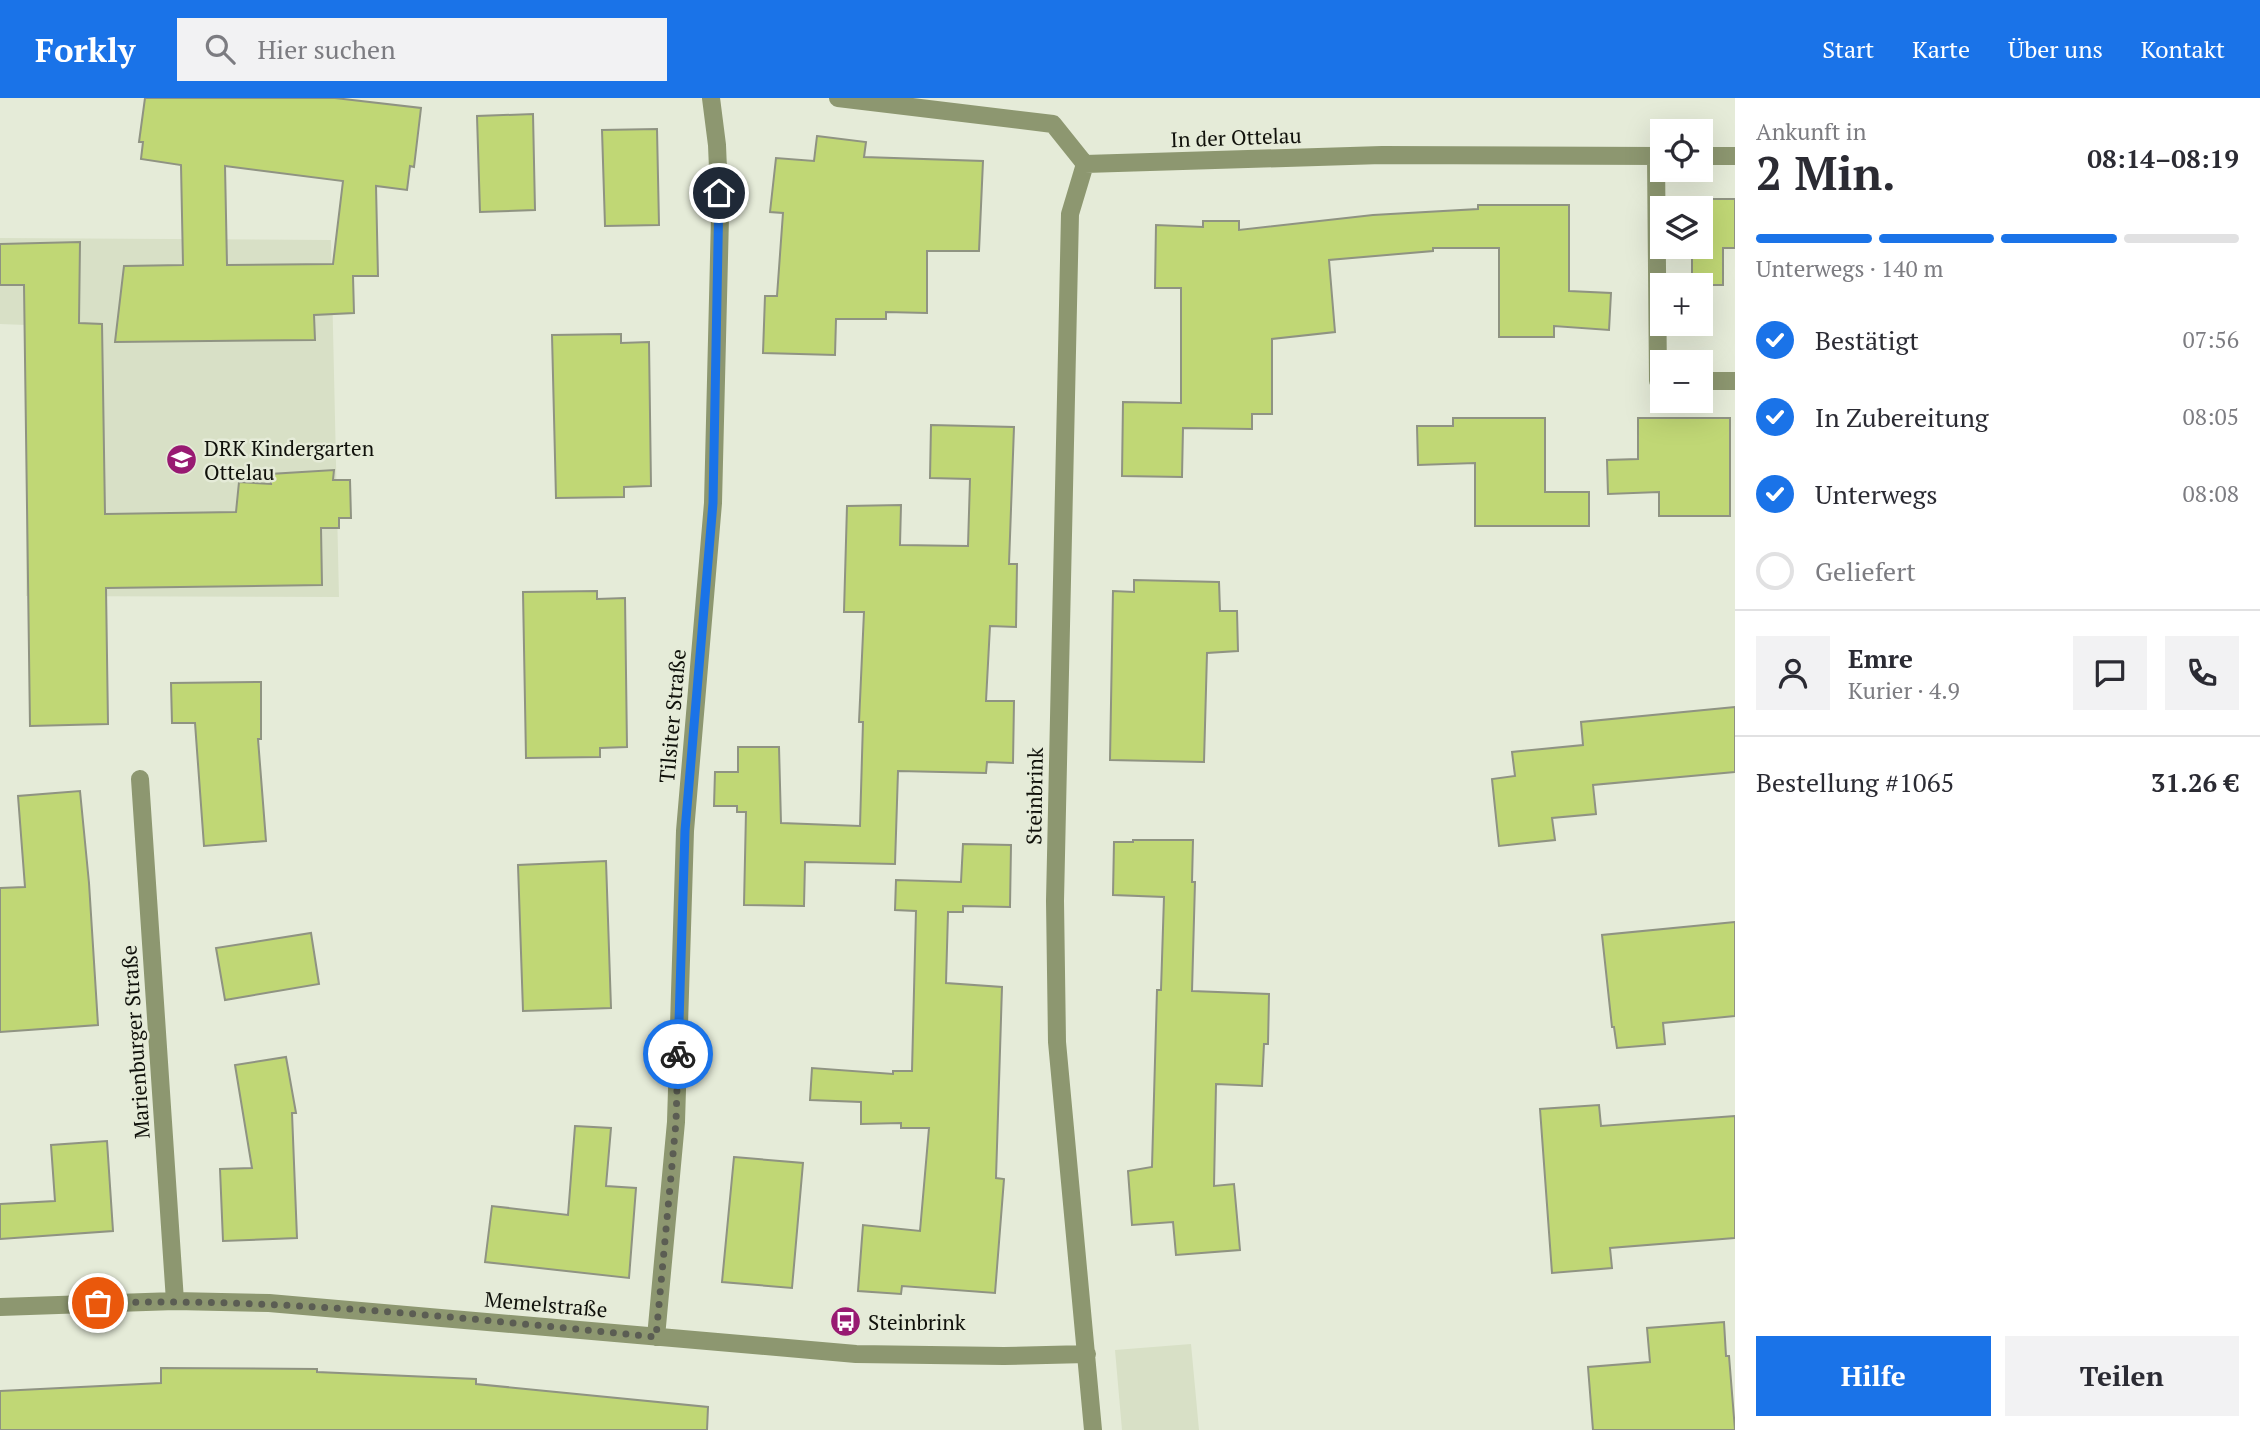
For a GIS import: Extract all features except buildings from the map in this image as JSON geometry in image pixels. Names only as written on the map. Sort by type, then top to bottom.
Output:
[{"type":"street","name":"Tilsiter Straße","points":[[656,1337],[676,1122],[685,831],[713,503],[720,217],[717,145],[711,98]]},
{"type":"street","points":[[838,98],[1053,124],[1085,164]]},
{"type":"street","name":"In der Ottelau","points":[[1085,164],[1382,155],[1650,156]]},
{"type":"street","points":[[1713,156],[1735,156]]},
{"type":"street","name":"Steinbrink","points":[[1085,164],[1070,214],[1055,901],[1057,1042],[1093,1430]]},
{"type":"street","name":"In der Ottelau","points":[[1658,350],[1659,182]]},
{"type":"street","points":[[1713,381],[1735,381]]},
{"type":"street","name":"Marienburger Straße","points":[[140,779],[175,1301]]},
{"type":"street","name":"Memelstraße","points":[[0,1307],[175,1301],[309,1306],[856,1354],[1087,1354]]},
{"type":"shaded area","name":"DRK Kindergarten Ottelau","points":[[0,238],[331,240],[339,597],[26,596],[26,325],[0,324]]},
{"type":"shaded area","points":[[1191,1344],[1199,1430],[1122,1430],[1115,1350]]},
{"type":"way so far","points":[[98,1303],[269,1303],[656,1337],[676,1122],[678,1054]]},
{"type":"place","name":"DRK Kindergarten Ottelau","points":[[181,460]]},
{"type":"place","name":"Steinbrink","points":[[845,1322]]},
{"type":"route","points":[[678,1054],[685,831],[713,503],[719,193]]}]
